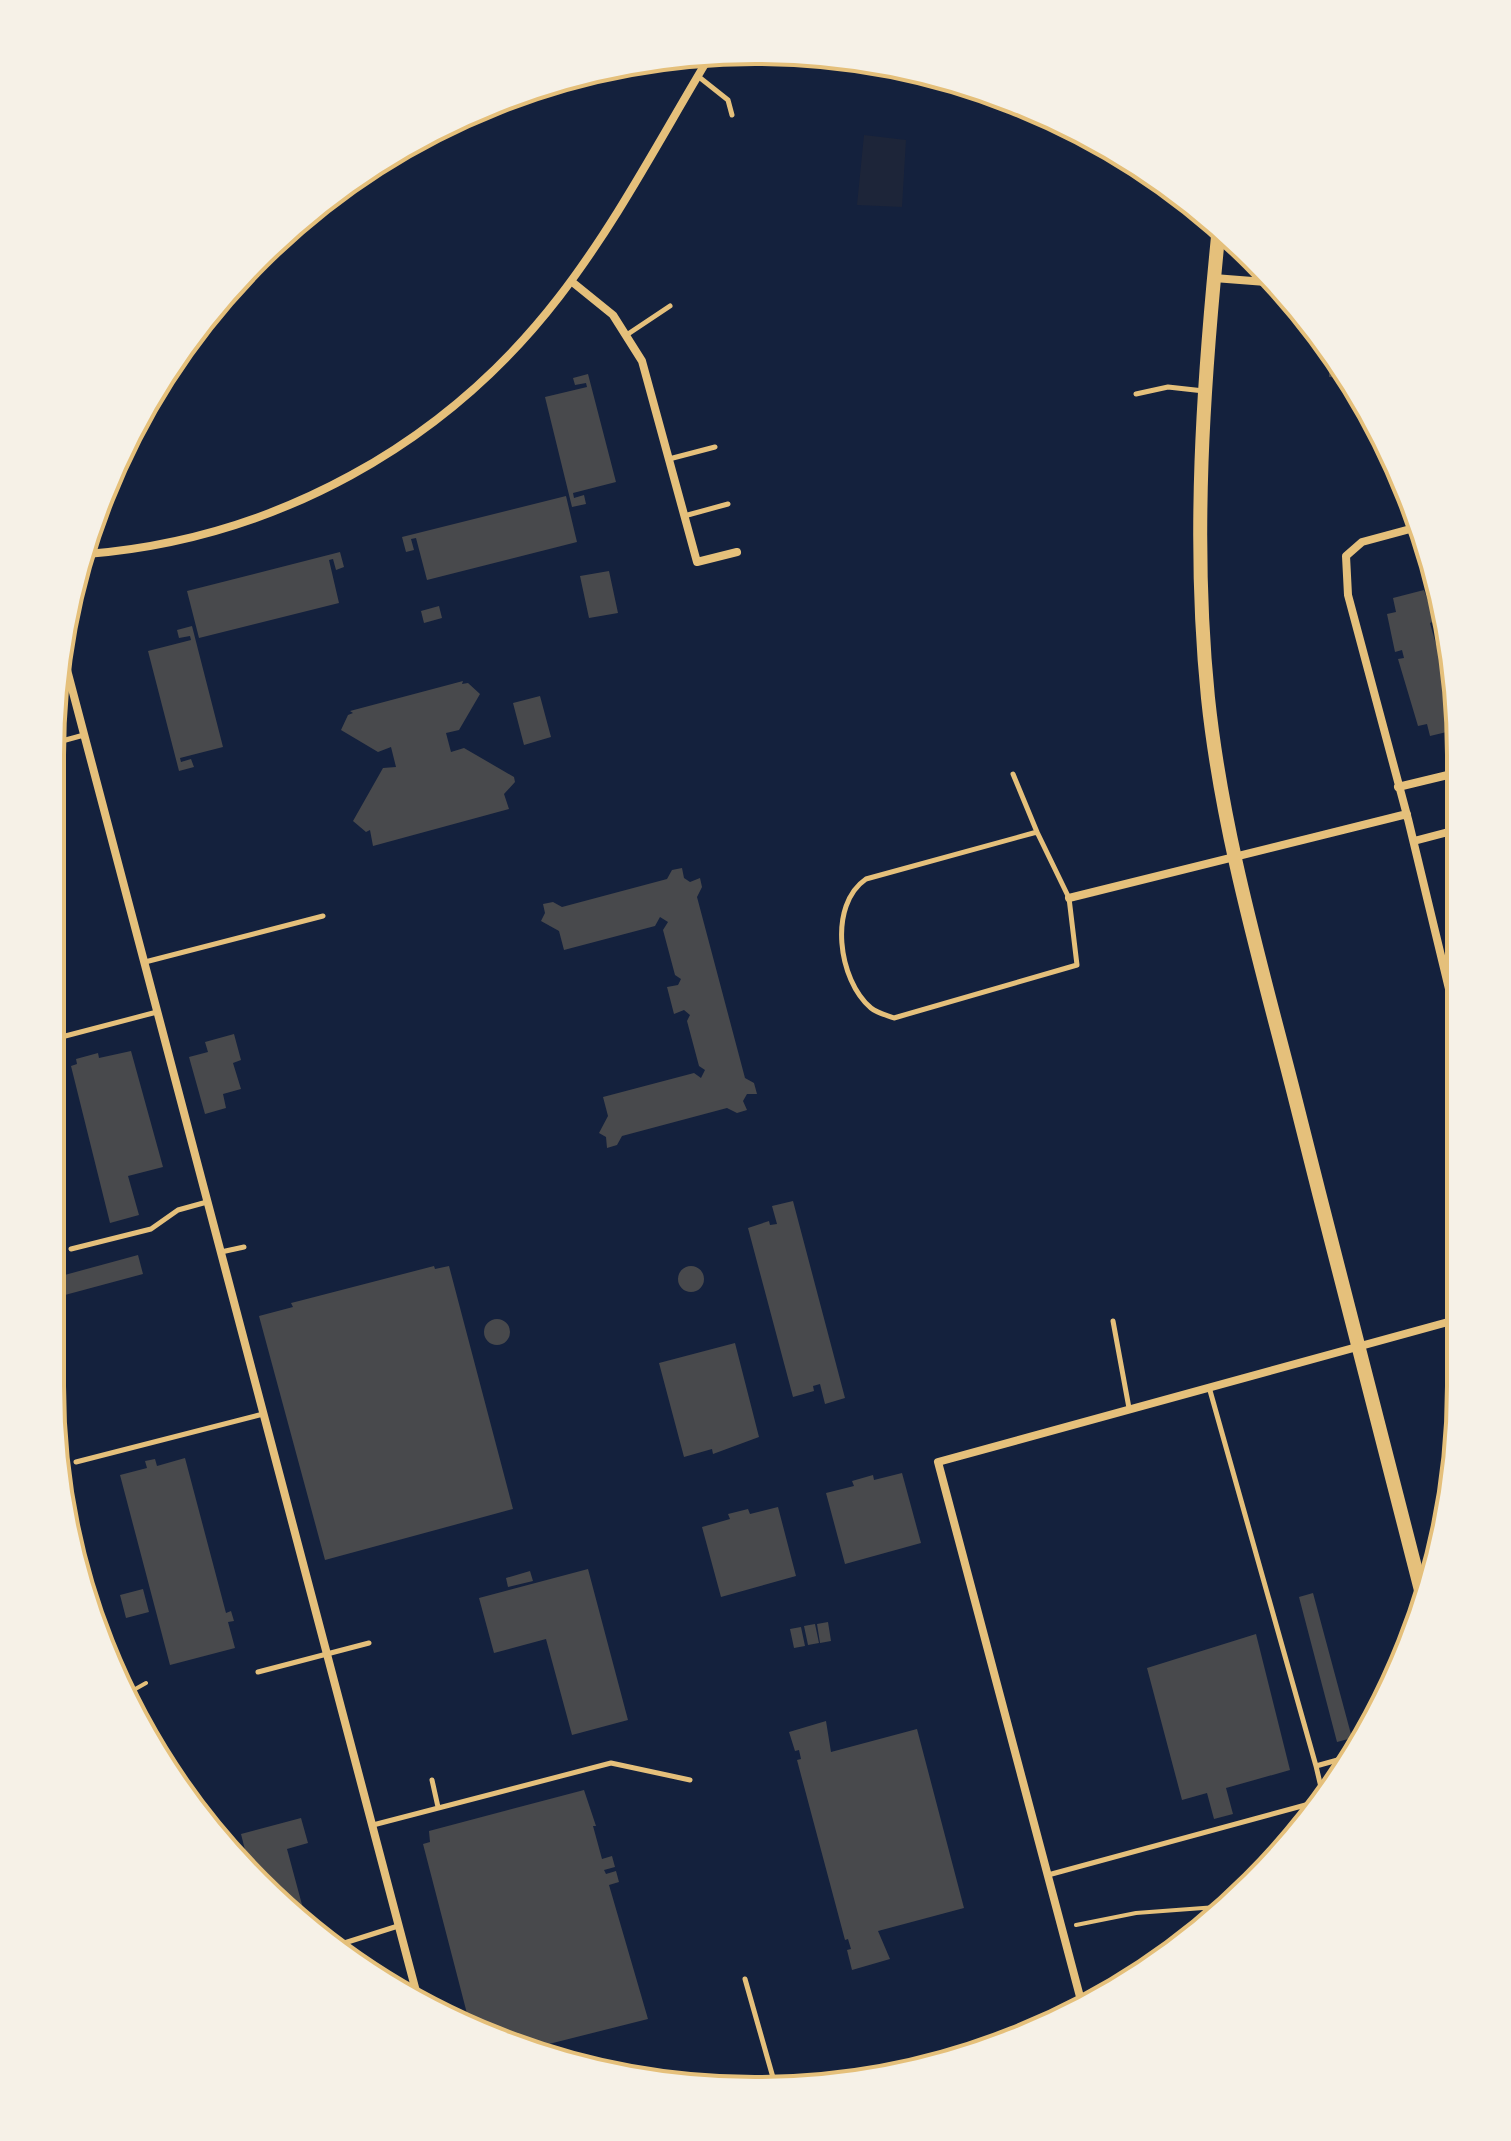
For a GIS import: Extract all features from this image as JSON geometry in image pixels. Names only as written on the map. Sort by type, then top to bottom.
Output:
[{"type":"street","points":[[95,553],[154,546],[221,531],[288,507],[364,469],[422,432],[487,377],[533,329],[571,281],[704,66]]},
{"type":"street","points":[[1218,242],[1200,477],[1203,633],[1215,749],[1235,857],[1418,1580]]},
{"type":"street","points":[[1214,278],[1258,281]]},
{"type":"street","points":[[571,281],[613,315],[628,334],[642,361],[697,562],[737,552]]},
{"type":"street","points":[[1409,529],[1362,542],[1346,556],[1348,595],[1414,841],[1447,980]]},
{"type":"street","points":[[69,677],[415,1987]]},
{"type":"street","points":[[1398,787],[1447,775]]},
{"type":"street","points":[[1069,898],[1407,814]]},
{"type":"street","points":[[1414,841],[1447,832]]},
{"type":"street","points":[[1080,1996],[938,1462],[1447,1322]]},
{"type":"lane","points":[[698,76],[728,100],[732,115]]},
{"type":"lane","points":[[628,334],[670,306]]},
{"type":"lane","points":[[1136,394],[1168,387],[1205,391]]},
{"type":"lane","points":[[669,459],[715,447]]},
{"type":"lane","points":[[684,516],[728,504]]},
{"type":"lane","points":[[64,740],[84,735]]},
{"type":"lane","points":[[1013,774],[1069,898],[1077,965],[894,1018],[874,1011],[857,989],[841,937],[845,902],[855,887],[866,879],[1037,832]]},
{"type":"lane","points":[[144,962],[323,916]]},
{"type":"lane","points":[[64,1036],[157,1012]]},
{"type":"lane","points":[[71,1249],[151,1229],[178,1210],[207,1202]]},
{"type":"lane","points":[[220,1252],[244,1247]]},
{"type":"lane","points":[[1113,1321],[1129,1408]]},
{"type":"lane","points":[[1208,1386],[1320,1784]]},
{"type":"lane","points":[[76,1462],[263,1414]]},
{"type":"lane","points":[[258,1672],[369,1643]]},
{"type":"lane","points":[[1316,1766],[1336,1760]]},
{"type":"lane","points":[[372,1825],[611,1763],[690,1780]]},
{"type":"lane","points":[[432,1780],[438,1807]]},
{"type":"lane","points":[[1047,1875],[1305,1805]]},
{"type":"lane","points":[[347,1942],[399,1926]]},
{"type":"lane","points":[[745,1979],[773,2077]]},
{"type":"path","points":[[134,1690],[146,1683]]},
{"type":"path","points":[[1062,1929],[1136,1913],[1208,1908]]},
{"type":"shaded area","points":[[864,135],[906,140],[902,207],[857,205]]},
{"type":"building","points":[[588,374],[616,482],[573,493],[574,498],[584,495],[586,504],[572,507],[545,397],[587,387],[586,383],[575,385],[573,378]]},
{"type":"building","points":[[566,496],[577,542],[427,580],[416,538],[411,539],[414,550],[406,552],[402,537]]},
{"type":"building","points":[[340,552],[344,567],[336,570],[333,559],[329,560],[339,603],[199,638],[187,591]]},
{"type":"building","points":[[609,571],[618,613],[589,618],[580,576]]},
{"type":"building","points":[[1424,590],[1434,621],[1430,623],[1441,665],[1446,732],[1430,736],[1427,724],[1418,726],[1398,659],[1404,658],[1402,650],[1395,652],[1387,614],[1396,612],[1393,598]]},
{"type":"building","points":[[439,606],[442,618],[424,623],[421,611]]},
{"type":"building","points":[[192,626],[223,747],[180,758],[181,762],[191,759],[194,767],[179,771],[148,651],[191,640],[190,636],[179,638],[177,630]]},
{"type":"building","points":[[463,681],[462,684],[468,683],[480,694],[459,730],[446,733],[451,752],[464,748],[514,777],[515,782],[504,794],[509,809],[373,846],[370,830],[366,832],[353,821],[383,768],[396,767],[391,747],[378,752],[341,730],[348,715],[353,713],[350,711]]},
{"type":"building","points":[[540,696],[551,737],[524,745],[513,703]]},
{"type":"building","points":[[682,868],[684,878],[690,882],[700,878],[702,887],[697,897],[745,1078],[754,1083],[757,1094],[747,1094],[743,1101],[747,1110],[737,1113],[727,1108],[622,1136],[617,1145],[607,1148],[606,1137],[599,1133],[608,1116],[603,1097],[694,1073],[701,1078],[705,1070],[699,1066],[687,1021],[690,1015],[684,1010],[674,1014],[667,987],[678,985],[681,979],[675,975],[663,930],[668,922],[660,917],[655,926],[564,950],[559,931],[541,921],[545,913],[543,904],[553,902],[562,907],[667,879],[672,870]]},
{"type":"building","points":[[234,1034],[241,1060],[233,1063],[241,1089],[223,1094],[226,1108],[205,1114],[189,1057],[208,1052],[205,1042]]},
{"type":"building","points":[[131,1051],[163,1167],[128,1176],[139,1215],[110,1223],[71,1066],[77,1064],[76,1059],[98,1053],[99,1058]]},
{"type":"building","points":[[793,1201],[845,1398],[825,1404],[820,1384],[813,1386],[814,1391],[793,1397],[748,1228],[769,1221],[770,1225],[777,1224],[772,1206]]},
{"type":"building","points":[[138,1255],[143,1274],[64,1295],[64,1275]]},
{"type":"building","points":[[434,1266],[435,1269],[449,1266],[513,1509],[325,1560],[259,1316],[293,1307],[291,1303]]},
{"type":"building","points":[[691,1266],[700,1270],[704,1279],[700,1288],[691,1292],[682,1288],[678,1279],[682,1270]]},
{"type":"building","points":[[497,1319],[506,1323],[510,1332],[506,1341],[497,1345],[488,1341],[484,1332],[488,1323]]},
{"type":"building","points":[[735,1343],[759,1437],[713,1454],[712,1449],[684,1457],[659,1363]]},
{"type":"building","points":[[185,1458],[226,1613],[231,1611],[234,1621],[228,1622],[235,1648],[170,1665],[120,1475],[147,1468],[145,1461],[155,1459],[157,1466]]},
{"type":"building","points":[[902,1473],[921,1543],[845,1564],[826,1493],[854,1486],[852,1481],[873,1475],[874,1480]]},
{"type":"building","points":[[778,1507],[796,1576],[721,1597],[702,1527],[730,1519],[728,1514],[748,1509],[750,1514]]},
{"type":"building","points":[[588,1569],[628,1720],[572,1735],[546,1639],[494,1653],[479,1598]]},
{"type":"building","points":[[530,1571],[533,1581],[508,1587],[506,1578]]},
{"type":"building","points":[[143,1589],[149,1612],[126,1618],[120,1595]]},
{"type":"building","points":[[1313,1593],[1351,1735],[1349,1739],[1337,1742],[1299,1597]]},
{"type":"building","points":[[828,1622],[831,1641],[820,1643],[817,1624]]},
{"type":"building","points":[[815,1624],[819,1643],[808,1645],[804,1626]]},
{"type":"building","points":[[801,1627],[805,1646],[794,1648],[790,1629]]},
{"type":"building","points":[[1256,1634],[1290,1770],[1226,1788],[1233,1814],[1214,1819],[1207,1793],[1182,1800],[1147,1668]]},
{"type":"building","points":[[826,1721],[831,1752],[917,1729],[964,1908],[878,1931],[890,1959],[852,1970],[847,1950],[851,1949],[848,1939],[845,1940],[797,1760],[801,1759],[799,1750],[795,1751],[789,1732]]},
{"type":"building","points":[[584,1790],[596,1826],[593,1826],[602,1859],[612,1856],[615,1867],[604,1870],[606,1874],[616,1871],[619,1882],[609,1885],[648,2019],[548,2044],[467,2013],[423,1844],[430,1842],[429,1831]]},
{"type":"building","points":[[301,1818],[308,1843],[287,1849],[303,1907],[245,1851],[241,1834]]}]
